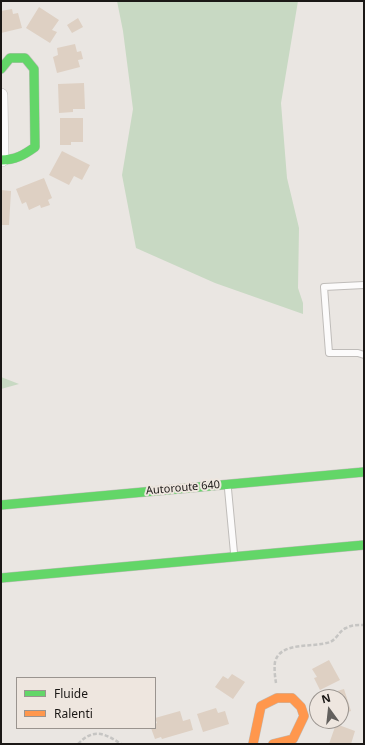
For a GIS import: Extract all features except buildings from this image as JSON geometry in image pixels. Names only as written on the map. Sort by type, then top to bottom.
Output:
[{"type":"main road","points":[[1,68],[10,58],[25,58],[34,69],[35,148],[23,157],[10,161],[2,160]]},
{"type":"main road","name":"Autoroute 640","points":[[1,504],[364,472]]},
{"type":"main road","points":[[1,578],[364,545]]},
{"type":"main road","points":[[253,744],[261,706],[277,698],[292,698],[302,707],[304,716],[293,739],[273,744]]},
{"type":"street","points":[[1,95],[2,160]]},
{"type":"lane","points":[[364,286],[324,287],[329,353],[358,353],[364,355]]},
{"type":"lane","points":[[228,484],[234,557]]},
{"type":"path","points":[[276,686],[275,664],[278,655],[282,651],[292,648],[327,643],[334,640],[347,628],[364,625]]},
{"type":"path","points":[[78,744],[90,736],[101,733],[106,734],[121,744]]},
{"type":"green space","points":[[117,1],[298,1],[281,103],[287,178],[299,228],[298,288],[303,303],[303,314],[215,283],[136,248],[122,175],[133,109],[123,31]]},
{"type":"green space","points":[[1,377],[19,384],[1,389]]},
{"type":"traffic: fast","points":[[1,69],[10,58],[25,58],[34,69],[35,147],[19,156],[1,160]]},
{"type":"traffic: fast","points":[[1,505],[364,472]]},
{"type":"traffic: fast","points":[[1,578],[364,545]]},
{"type":"traffic: slow","points":[[253,744],[261,706],[277,698],[292,698],[301,707],[304,716],[293,739],[273,744]]}]
